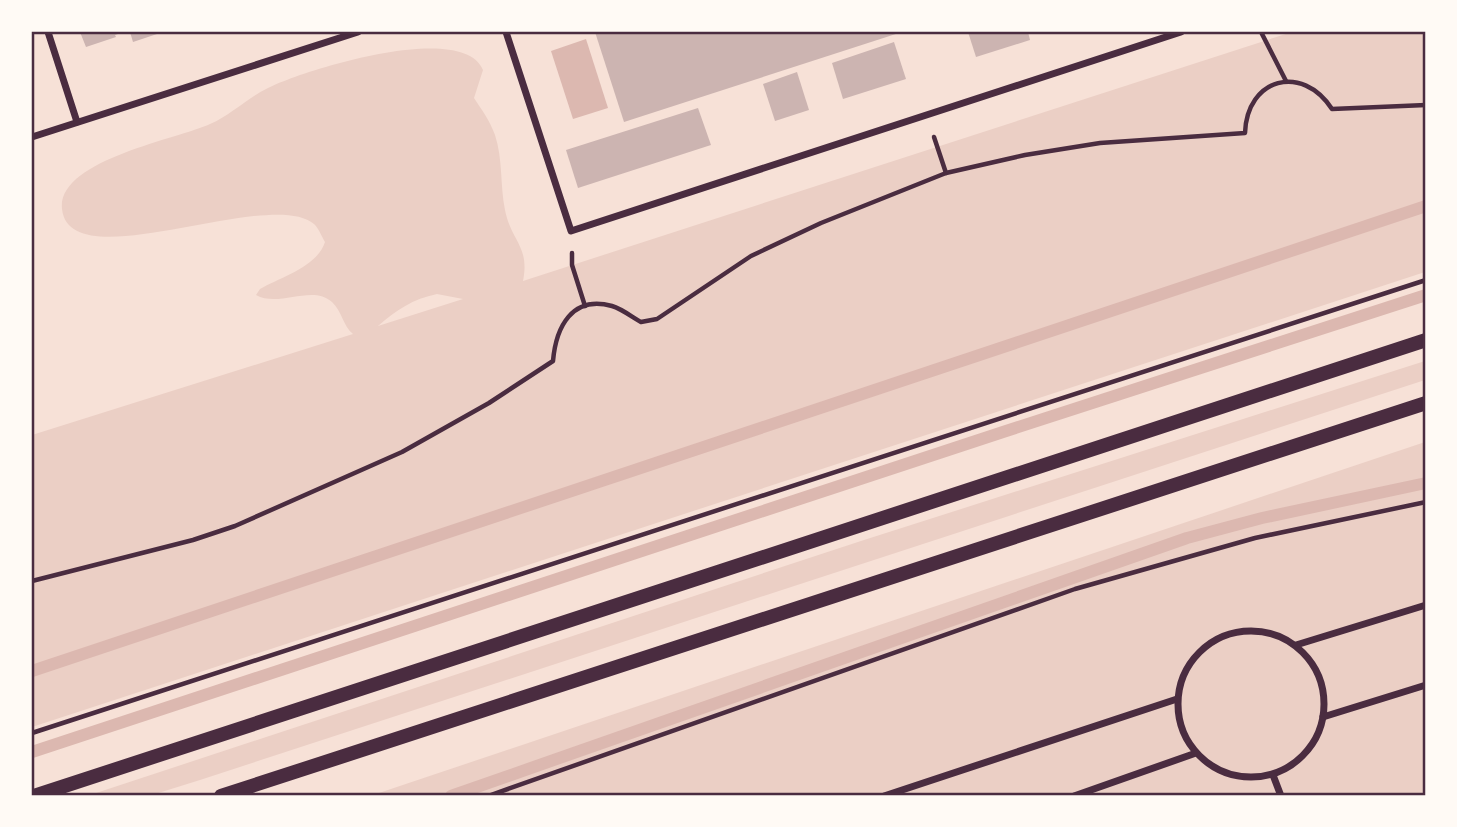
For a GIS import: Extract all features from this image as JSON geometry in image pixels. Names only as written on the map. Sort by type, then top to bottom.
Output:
[{"type":"main road","points":[[34,796],[1426,340]]},
{"type":"main road","points":[[220,796],[1426,403]]},
{"type":"street","points":[[48,32],[77,122]]},
{"type":"street","points":[[32,137],[359,32]]},
{"type":"street","points":[[506,32],[571,231],[1181,32]]},
{"type":"street","points":[[1296,645],[1426,605]]},
{"type":"street","points":[[1260,630],[1296,645],[1320,678],[1324,717],[1307,753],[1273,775],[1231,775],[1196,753],[1181,728],[1177,699],[1190,661],[1220,635],[1260,630]]},
{"type":"street","points":[[1324,717],[1426,685]]},
{"type":"street","points":[[884,796],[1177,699]]},
{"type":"street","points":[[1073,796],[1196,753]]},
{"type":"street","points":[[1273,775],[1281,796]]},
{"type":"path","points":[[1261,32],[1286,81]]},
{"type":"path","points":[[32,581],[192,540],[235,526],[402,452],[489,403],[553,361],[554,345],[561,324],[571,313],[585,306],[601,304],[615,307],[641,322],[657,319],[751,256],[821,223],[946,173],[1025,155],[1100,143],[1245,133],[1245,118],[1260,93],[1272,85],[1286,81],[1313,88],[1324,97],[1332,109],[1426,105]]},
{"type":"path","points":[[927,115],[946,173]]},
{"type":"path","points":[[571,231],[572,265],[585,306]]},
{"type":"path","points":[[32,733],[1426,280]]},
{"type":"path","points":[[488,796],[1075,589],[1255,538],[1426,502]]},
{"type":"shaded area","points":[[1292,32],[1425,32],[1425,272],[32,727],[32,435],[353,334],[332,302],[324,297],[305,295],[275,299],[256,295],[260,289],[306,265],[321,251],[325,242],[314,224],[291,215],[257,216],[134,235],[99,236],[73,229],[62,209],[66,192],[79,177],[122,154],[210,124],[286,80],[346,61],[381,54],[415,49],[446,49],[469,56],[483,70],[474,98],[491,125],[498,144],[505,210],[522,251],[523,281]],"holes":[[[437,294],[463,299],[378,326],[405,306],[428,296]]]},
{"type":"shaded area","points":[[586,39],[608,108],[573,119],[551,51]]},
{"type":"shaded area","points":[[1425,361],[1425,380],[200,780],[152,795],[90,795],[864,540]]},
{"type":"shaded area","points":[[1425,442],[1425,795],[373,795]]},
{"type":"building","points":[[80,32],[124,32],[86,47]]},
{"type":"building","points":[[130,32],[163,32],[133,42]]},
{"type":"building","points":[[595,32],[902,32],[624,122]]},
{"type":"building","points":[[968,32],[1028,32],[1030,40],[976,57]]},
{"type":"building","points":[[894,42],[906,79],[843,99],[832,63]]},
{"type":"building","points":[[797,72],[809,110],[775,121],[763,84]]},
{"type":"building","points":[[698,108],[711,145],[578,188],[566,150]]},
{"type":"waterway","points":[[32,671],[1426,206]]},
{"type":"waterway","points":[[32,752],[1426,295]]},
{"type":"waterway","points":[[451,796],[1187,538],[1262,518],[1426,483]]}]
